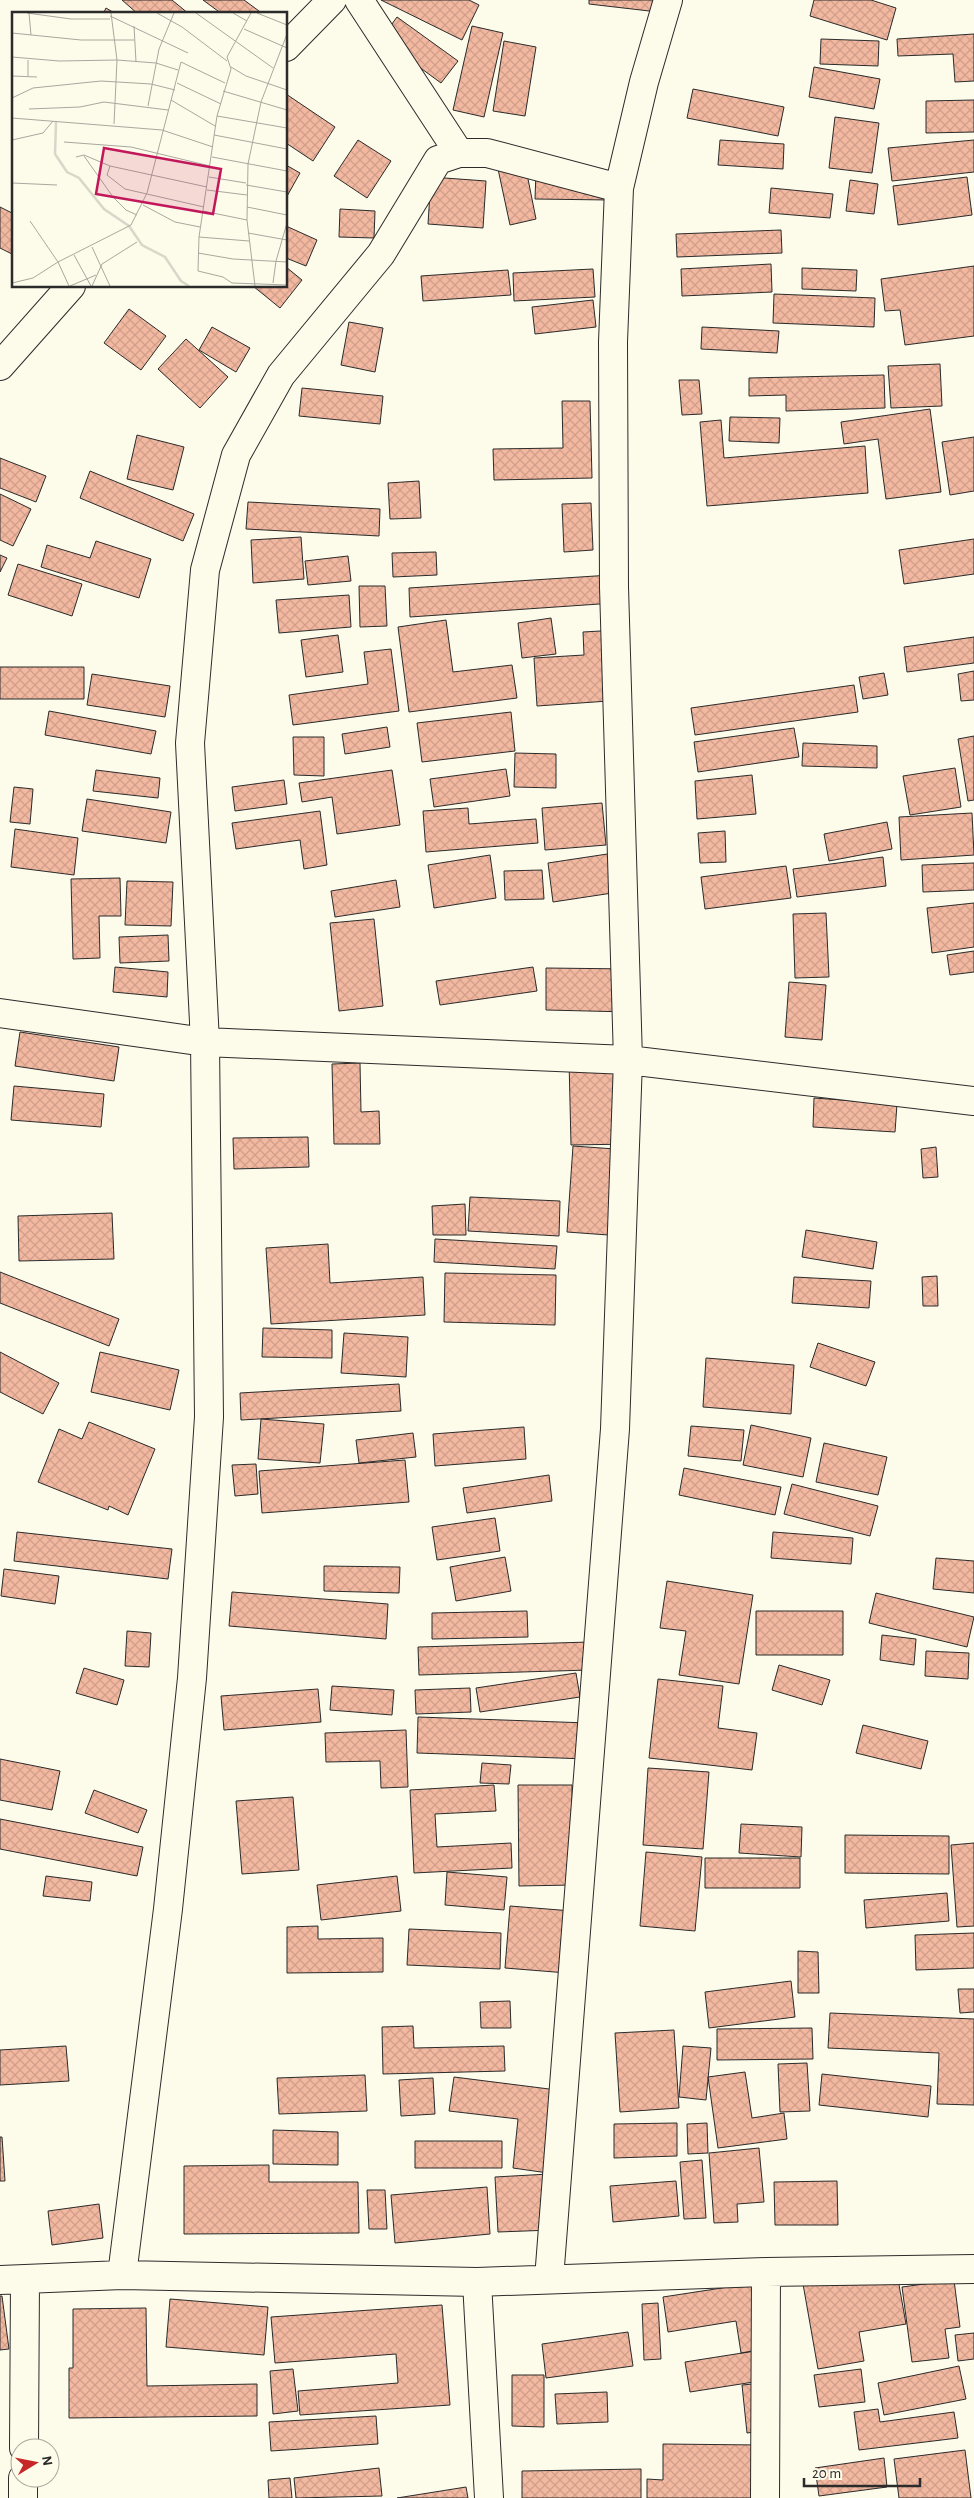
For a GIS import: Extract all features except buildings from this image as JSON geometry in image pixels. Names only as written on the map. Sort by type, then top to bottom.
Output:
[{"type":"street","points":[[288,45],[332,0]]},
{"type":"street","points":[[359,0],[459,153]]},
{"type":"street","points":[[549,2280],[615,1429],[628,1060],[614,587],[613,342],[619,188],[644,82],[668,0]]},
{"type":"street","points":[[122,2275],[168,1909],[192,1678],[209,1416],[205,1042],[190,743],[205,570],[236,455],[281,375],[381,254],[438,160],[459,153],[487,153],[619,188]]},
{"type":"street","points":[[0,366],[69,288]]},
{"type":"street","points":[[0,1012],[205,1042],[628,1060],[974,1100]]},
{"type":"street","points":[[23,2438],[12,2280],[122,2275],[477,2282],[766,2272],[974,2269]]},
{"type":"street","points":[[765,2498],[766,2272]]},
{"type":"street","points":[[477,2282],[489,2498]]}]
